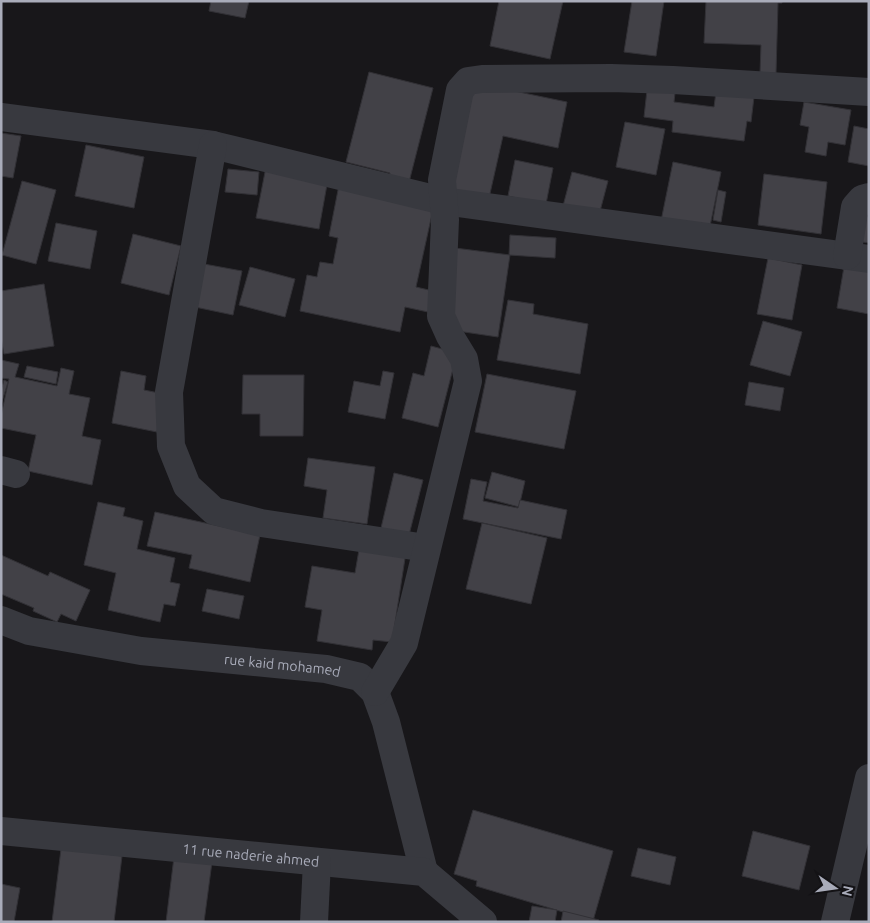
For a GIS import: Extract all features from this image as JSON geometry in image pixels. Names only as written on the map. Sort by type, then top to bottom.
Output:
[{"type":"street","points":[[375,692],[404,643],[468,381],[464,359],[450,336],[442,316],[445,220],[442,180],[460,90],[468,81],[601,78],[664,79],[869,92]]},
{"type":"street","points":[[1,117],[213,145],[443,201],[858,257],[855,207],[862,199],[869,197]]},
{"type":"street","points":[[213,145],[169,392],[171,446],[188,486],[214,511],[261,523],[426,548]]},
{"type":"street","name":"rue kaid mohamed","points":[[1,620],[29,632],[141,652],[326,669],[360,677],[375,692],[386,722],[424,872]]},
{"type":"street","points":[[835,922],[869,778]]},
{"type":"street","name":"11 rue naderie ahmed","points":[[1,831],[424,872]]},
{"type":"street","points":[[314,922],[317,862]]},
{"type":"street","points":[[424,872],[483,922]]},
{"type":"building","points":[[211,1],[249,1],[245,18],[209,11]]},
{"type":"building","points":[[499,1],[563,1],[550,59],[490,46]]},
{"type":"building","points":[[632,1],[664,1],[656,56],[624,52]]},
{"type":"building","points":[[706,1],[782,1],[782,3],[778,3],[776,73],[760,73],[761,45],[704,43]]},
{"type":"building","points":[[369,72],[433,88],[407,190],[387,185],[390,173],[346,162]]},
{"type":"building","points":[[648,81],[676,84],[674,102],[714,107],[716,92],[754,97],[751,122],[747,121],[744,141],[672,132],[673,121],[644,117]]},
{"type":"building","points":[[471,82],[567,102],[558,148],[503,136],[489,198],[447,188]]},
{"type":"building","points":[[804,102],[851,110],[845,145],[828,142],[826,156],[805,152],[809,127],[800,125]]},
{"type":"building","points":[[625,122],[665,129],[656,175],[616,167]]},
{"type":"building","points":[[854,126],[869,129],[869,166],[848,162]]},
{"type":"building","points":[[1,133],[21,136],[13,178],[1,176]]},
{"type":"building","points":[[86,145],[144,157],[134,208],[75,196]]},
{"type":"building","points":[[515,160],[553,168],[546,204],[508,196]]},
{"type":"building","points":[[673,162],[721,172],[709,231],[661,221]]},
{"type":"building","points":[[266,167],[328,179],[319,229],[256,218]]},
{"type":"building","points":[[228,169],[259,172],[257,195],[225,192]]},
{"type":"building","points":[[572,172],[608,181],[599,215],[563,206]]},
{"type":"building","points":[[764,174],[827,182],[821,234],[758,225]]},
{"type":"building","points":[[22,181],[56,190],[36,264],[2,255]]},
{"type":"building","points":[[339,185],[434,205],[416,287],[433,291],[428,312],[405,307],[400,332],[300,311],[307,275],[317,277],[320,262],[333,264],[338,238],[329,236]]},
{"type":"building","points":[[718,190],[726,192],[721,222],[713,220]]},
{"type":"building","points":[[862,216],[869,217],[869,243],[857,241]]},
{"type":"building","points":[[56,223],[97,231],[90,269],[48,261]]},
{"type":"building","points":[[133,234],[181,246],[169,295],[121,283]]},
{"type":"building","points":[[510,235],[556,238],[555,258],[509,255]]},
{"type":"building","points":[[455,248],[510,255],[498,337],[444,329]]},
{"type":"building","points":[[846,255],[869,260],[869,314],[837,308]]},
{"type":"building","points":[[768,258],[802,265],[792,320],[757,314]]},
{"type":"building","points":[[204,264],[242,271],[233,315],[195,307]]},
{"type":"building","points":[[250,267],[295,279],[285,317],[239,305]]},
{"type":"building","points":[[44,284],[54,346],[4,354],[1,338],[1,291]]},
{"type":"building","points":[[508,300],[534,304],[533,314],[588,324],[580,374],[497,360]]},
{"type":"building","points":[[763,321],[802,332],[790,376],[750,365]]},
{"type":"building","points":[[431,346],[457,353],[438,427],[402,418],[413,373],[424,376]]},
{"type":"building","points":[[1,360],[19,364],[15,377],[57,386],[61,368],[74,371],[69,394],[90,398],[82,436],[101,440],[92,485],[28,471],[36,435],[1,428],[1,416],[9,379],[1,378]]},
{"type":"building","points":[[27,366],[58,372],[56,384],[24,377]]},
{"type":"building","points":[[121,371],[146,376],[144,390],[164,394],[157,432],[112,423]]},
{"type":"building","points":[[383,371],[394,373],[385,419],[348,412],[354,381],[380,386]]},
{"type":"building","points":[[487,374],[576,391],[564,449],[475,432]]},
{"type":"building","points":[[243,375],[304,375],[303,436],[260,436],[260,414],[242,414]]},
{"type":"building","points":[[4,380],[8,382],[1,405],[1,391]]},
{"type":"building","points":[[749,382],[784,388],[780,411],[745,405]]},
{"type":"building","points":[[308,458],[375,467],[367,524],[323,518],[327,490],[304,486]]},
{"type":"building","points":[[492,472],[525,481],[519,507],[485,498]]},
{"type":"building","points":[[394,473],[423,480],[409,535],[381,528]]},
{"type":"building","points":[[471,479],[487,482],[483,501],[518,508],[520,500],[567,510],[561,539],[463,519]]},
{"type":"building","points":[[98,502],[125,508],[123,516],[143,521],[137,549],[175,558],[170,582],[180,584],[175,606],[164,604],[160,622],[108,610],[116,573],[84,565]]},
{"type":"building","points":[[155,512],[260,535],[250,582],[189,568],[192,555],[147,546]]},
{"type":"building","points":[[482,523],[547,538],[531,604],[466,589]]},
{"type":"building","points":[[360,544],[406,552],[392,642],[373,640],[372,650],[317,641],[322,610],[305,607],[312,566],[355,573]]},
{"type":"building","points":[[1,555],[48,576],[50,572],[90,590],[76,621],[61,614],[57,622],[33,611],[34,608],[1,594]]},
{"type":"building","points":[[207,589],[244,596],[239,619],[202,611]]},
{"type":"building","points":[[473,810],[613,851],[593,921],[476,886],[477,881],[454,874]]},
{"type":"building","points":[[753,831],[810,846],[799,890],[742,876]]},
{"type":"building","points":[[638,848],[676,857],[670,885],[631,876]]},
{"type":"building","points":[[61,849],[122,856],[114,922],[52,922]]},
{"type":"building","points":[[174,857],[212,862],[204,922],[166,922]]},
{"type":"building","points":[[1,884],[20,888],[14,922],[1,922]]},
{"type":"building","points":[[532,906],[557,910],[555,922],[529,922]]},
{"type":"building","points":[[563,911],[599,920],[599,922],[561,922]]}]
